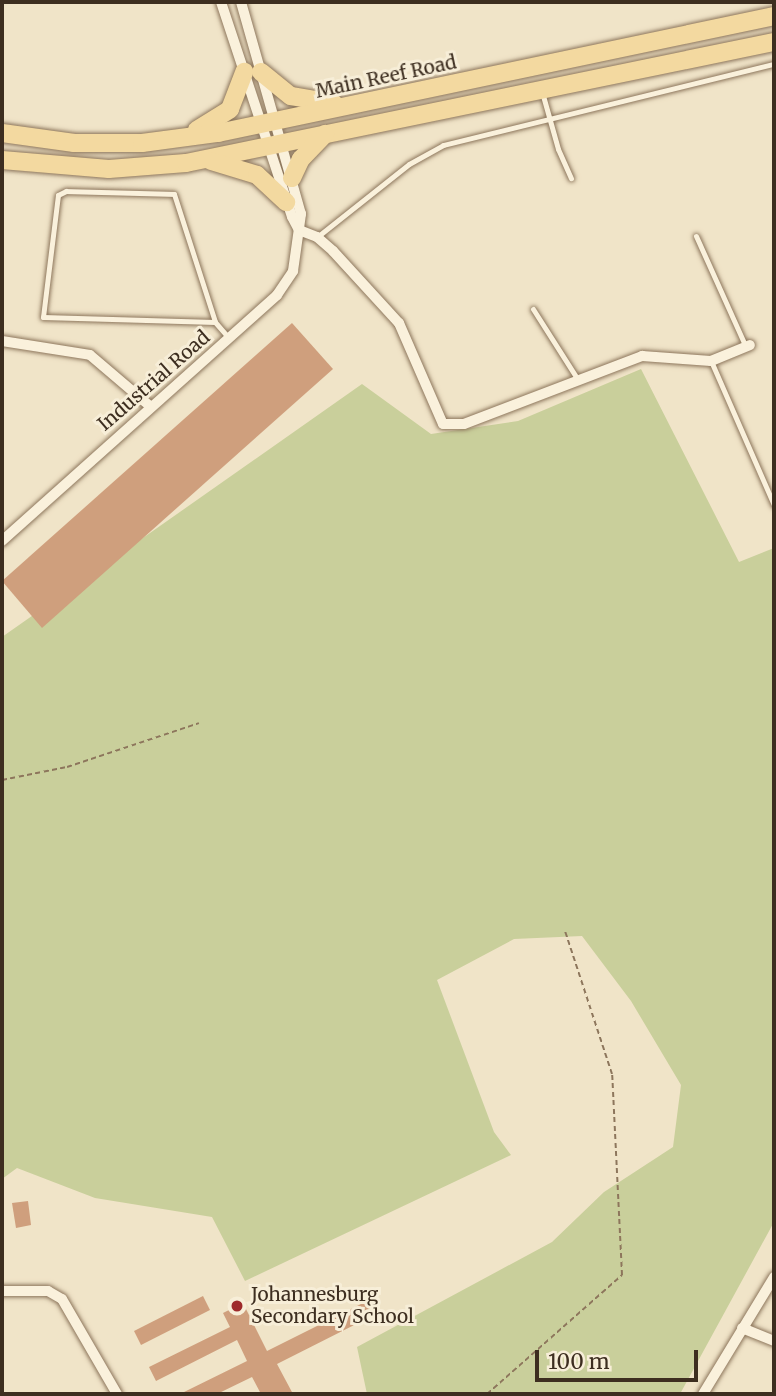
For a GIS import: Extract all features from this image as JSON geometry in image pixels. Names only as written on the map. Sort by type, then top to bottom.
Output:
[{"type":"main road","name":"Main Reef Road","points":[[2,134],[74,143],[167,140],[268,122],[774,16]]},
{"type":"main road","points":[[2,160],[109,169],[205,159],[774,42]]},
{"type":"main road","points":[[167,140],[220,118],[253,72],[291,96],[305,101],[361,103]]},
{"type":"main road","points":[[292,178],[301,159],[325,134]]},
{"type":"main road","points":[[205,159],[257,175],[286,202]]},
{"type":"street","points":[[221,2],[253,72],[274,144]]},
{"type":"street","points":[[241,2],[253,72],[274,144],[286,202],[299,230],[317,237],[385,305],[407,334],[435,410],[447,426],[464,424],[642,356],[711,361],[748,346]]},
{"type":"street","name":"Industrial Road","points":[[2,541],[287,283],[298,256],[301,214],[292,178],[274,144]]},
{"type":"street","points":[[2,341],[90,355],[150,406]]},
{"type":"street","points":[[703,1394],[774,1277]]},
{"type":"street","points":[[2,1291],[48,1291],[66,1303],[117,1394]]},
{"type":"street","points":[[742,1328],[774,1341]]},
{"type":"lane","points":[[317,237],[433,149],[548,118],[774,64]]},
{"type":"lane","points":[[542,91],[548,118],[571,178]]},
{"type":"lane","points":[[215,323],[43,317],[58,195],[66,191],[174,194],[215,323],[229,338]]},
{"type":"lane","points":[[696,236],[748,346]]},
{"type":"lane","points":[[533,309],[578,380]]},
{"type":"lane","points":[[711,361],[774,505]]},
{"type":"path","points":[[2,780],[67,767],[199,723]]},
{"type":"path","points":[[487,1394],[622,1275],[612,1074],[565,931]]},
{"type":"green space","points":[[641,369],[739,562],[774,548],[774,1222],[680,1394],[367,1394],[357,1347],[552,1242],[604,1192],[673,1147],[681,1085],[631,1001],[582,936],[514,939],[437,980],[494,1132],[511,1155],[245,1281],[212,1217],[95,1198],[17,1168],[2,1179],[2,637],[362,384],[431,434],[518,421]]},
{"type":"building","points":[[292,323],[333,369],[42,628],[2,581]]},
{"type":"building","points":[[28,1201],[31,1225],[16,1228],[12,1203]]},
{"type":"building","points":[[203,1296],[210,1310],[141,1345],[134,1331]]},
{"type":"building","points":[[369,1300],[376,1314],[277,1364],[293,1394],[261,1394],[252,1377],[217,1394],[180,1394],[247,1361],[237,1340],[156,1381],[149,1367],[230,1327],[223,1313],[243,1303],[267,1351]]},
{"type":"place","name":"Johannesburg Secondary School","points":[[237,1306]]}]
